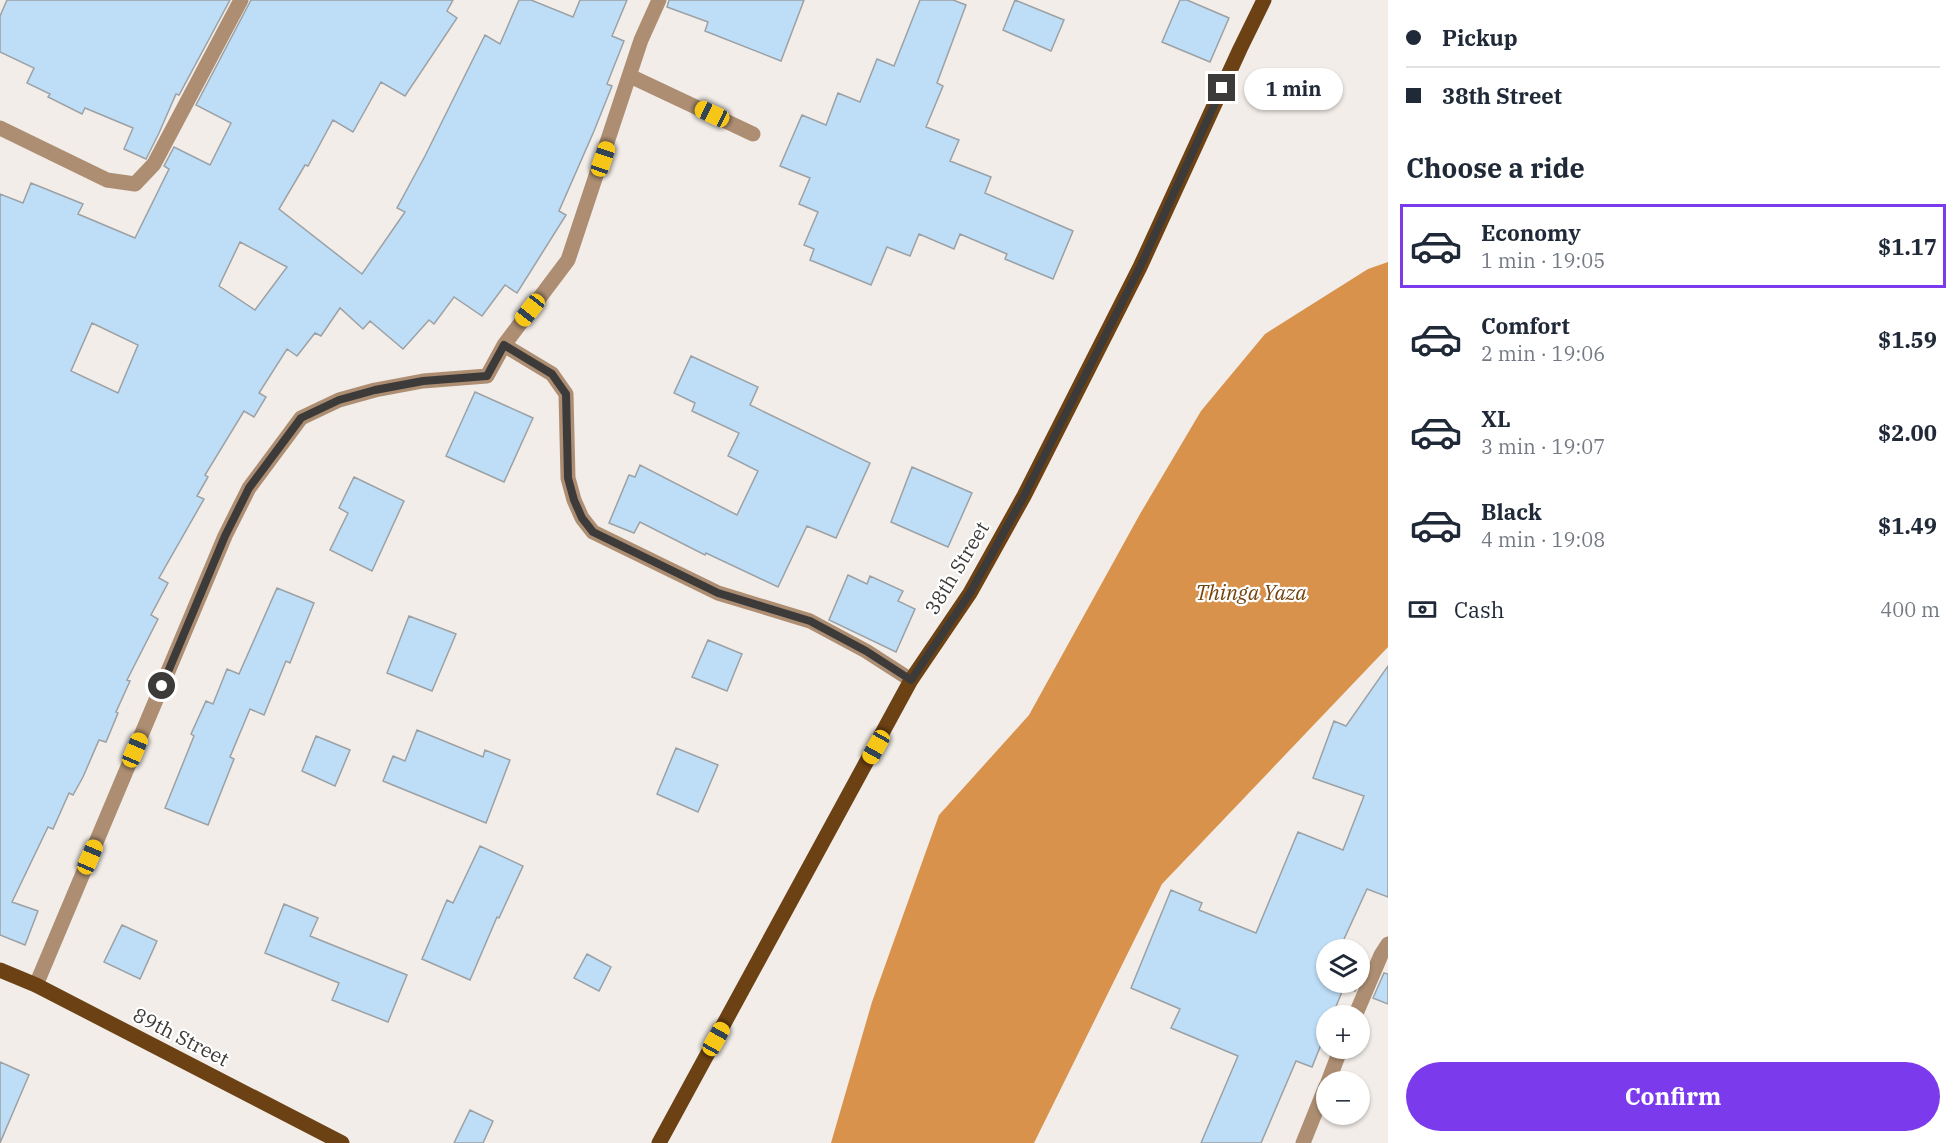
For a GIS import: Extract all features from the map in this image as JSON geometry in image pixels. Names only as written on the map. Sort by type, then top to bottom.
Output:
[{"type":"main road","name":"38th Street","points":[[659,1143],[911,680],[970,593],[1024,496],[1140,267],[1264,0]]},
{"type":"main road","name":"89th Street","points":[[0,970],[36,985],[342,1143]]},
{"type":"street","points":[[0,128],[107,180],[135,184],[154,164],[241,0]]},
{"type":"street","points":[[36,985],[225,536],[249,488],[283,439],[301,418],[339,400],[375,390],[423,381],[487,376],[504,345],[568,260],[641,40],[659,0]]},
{"type":"street","points":[[630,76],[753,134]]},
{"type":"street","points":[[504,345],[552,374],[566,394],[568,478],[582,518],[593,532],[718,593],[810,621],[866,651],[911,680]]},
{"type":"street","points":[[1359,1005],[1388,944]]},
{"type":"street","points":[[1303,1143],[1316,1111]]},
{"type":"water","name":"Thinga Yaza","points":[[1388,262],[1388,647],[1162,884],[1034,1143],[831,1143],[872,1002],[939,815],[1029,715],[1140,514],[1201,411],[1265,334],[1368,269]]},
{"type":"building","points":[[7,0],[230,0],[179,95],[176,94],[146,159],[124,149],[133,128],[85,108],[82,114],[48,97],[50,94],[27,83],[34,68],[0,52],[0,16]]},
{"type":"building","points":[[251,0],[453,0],[447,11],[457,18],[405,96],[381,82],[353,132],[333,120],[308,166],[305,165],[279,209],[362,274],[405,212],[397,208],[485,35],[500,44],[519,0],[531,0],[573,17],[580,0],[627,0],[612,36],[624,41],[607,84],[612,86],[559,211],[566,215],[517,293],[505,285],[482,316],[454,297],[434,324],[429,320],[403,349],[370,321],[363,329],[340,308],[321,336],[315,333],[297,356],[287,349],[259,393],[266,397],[254,417],[244,411],[205,475],[208,477],[197,496],[204,499],[159,578],[168,583],[151,615],[158,619],[127,680],[130,681],[106,742],[99,740],[73,795],[69,793],[53,829],[48,827],[12,902],[38,911],[25,945],[0,935],[0,194],[23,203],[31,183],[83,204],[78,214],[135,238],[169,169],[164,166],[174,147],[210,165],[231,123],[196,105]],"holes":[[[240,242],[287,267],[255,310],[219,286]],[[92,323],[138,345],[118,393],[71,371]]]},
{"type":"building","points":[[669,0],[804,0],[781,61],[705,31],[708,22],[667,7]]},
{"type":"building","points":[[920,0],[953,0],[966,5],[937,83],[943,86],[926,127],[959,140],[950,161],[991,177],[985,193],[1073,231],[1053,279],[1005,259],[1007,254],[960,234],[954,249],[919,234],[910,256],[887,247],[871,285],[810,260],[814,249],[804,245],[818,212],[799,204],[810,178],[780,166],[802,115],[826,125],[838,93],[860,102],[877,59],[894,66]]},
{"type":"building","points":[[1015,0],[1064,20],[1051,51],[1003,30]]},
{"type":"building","points":[[1180,0],[1187,0],[1229,18],[1210,62],[1162,42]]},
{"type":"building","points":[[691,356],[758,387],[750,405],[870,463],[836,538],[807,526],[778,587],[706,553],[705,555],[640,522],[634,533],[609,523],[629,475],[635,477],[640,465],[737,515],[758,471],[728,456],[739,433],[692,411],[695,403],[674,393]]},
{"type":"building","points":[[475,392],[533,418],[504,482],[446,456]]},
{"type":"building","points":[[912,467],[972,493],[948,547],[891,522]]},
{"type":"building","points":[[354,477],[404,501],[372,571],[330,550],[348,513],[339,508]]},
{"type":"building","points":[[848,575],[867,584],[870,576],[903,591],[898,601],[915,609],[896,652],[829,620]]},
{"type":"building","points":[[277,588],[314,603],[290,663],[286,661],[264,715],[250,709],[230,757],[234,759],[208,825],[165,808],[194,736],[191,734],[206,701],[213,704],[227,669],[239,674]]},
{"type":"building","points":[[409,616],[456,634],[432,691],[387,673]]},
{"type":"building","points":[[708,640],[742,654],[727,691],[692,677]]},
{"type":"building","points":[[1388,666],[1388,897],[1367,889],[1344,939],[1316,939],[1316,993],[1342,993],[1337,1005],[1316,1005],[1316,1057],[1312,1067],[1296,1061],[1261,1143],[1201,1143],[1238,1056],[1171,1028],[1180,1009],[1131,988],[1171,890],[1202,903],[1199,910],[1256,933],[1298,832],[1343,850],[1364,796],[1313,778],[1334,721],[1346,726]]},
{"type":"building","points":[[417,730],[483,757],[485,750],[510,760],[486,823],[383,781],[393,756],[405,761]]},
{"type":"building","points":[[316,736],[350,750],[335,786],[302,771]]},
{"type":"building","points":[[676,748],[718,765],[698,812],[657,794]]},
{"type":"building","points":[[480,846],[523,866],[499,918],[497,917],[470,980],[422,959],[447,900],[453,903]]},
{"type":"building","points":[[284,904],[318,918],[310,936],[407,975],[388,1022],[332,1000],[339,983],[265,953]]},
{"type":"building","points":[[122,925],[157,941],[140,979],[104,962]]},
{"type":"building","points":[[587,954],[611,967],[599,991],[574,978]]},
{"type":"building","points":[[1384,973],[1388,974],[1388,1004],[1373,998]]},
{"type":"building","points":[[0,1062],[29,1075],[0,1143]]},
{"type":"building","points":[[470,1110],[493,1121],[483,1143],[454,1143]]},
{"type":"route","points":[[162,686],[225,536],[249,488],[283,439],[301,418],[339,400],[375,390],[423,381],[487,376],[504,345],[552,374],[566,394],[568,478],[582,518],[593,532],[718,593],[810,621],[866,651],[911,680],[970,593],[1024,496],[1140,267],[1222,88]]}]
